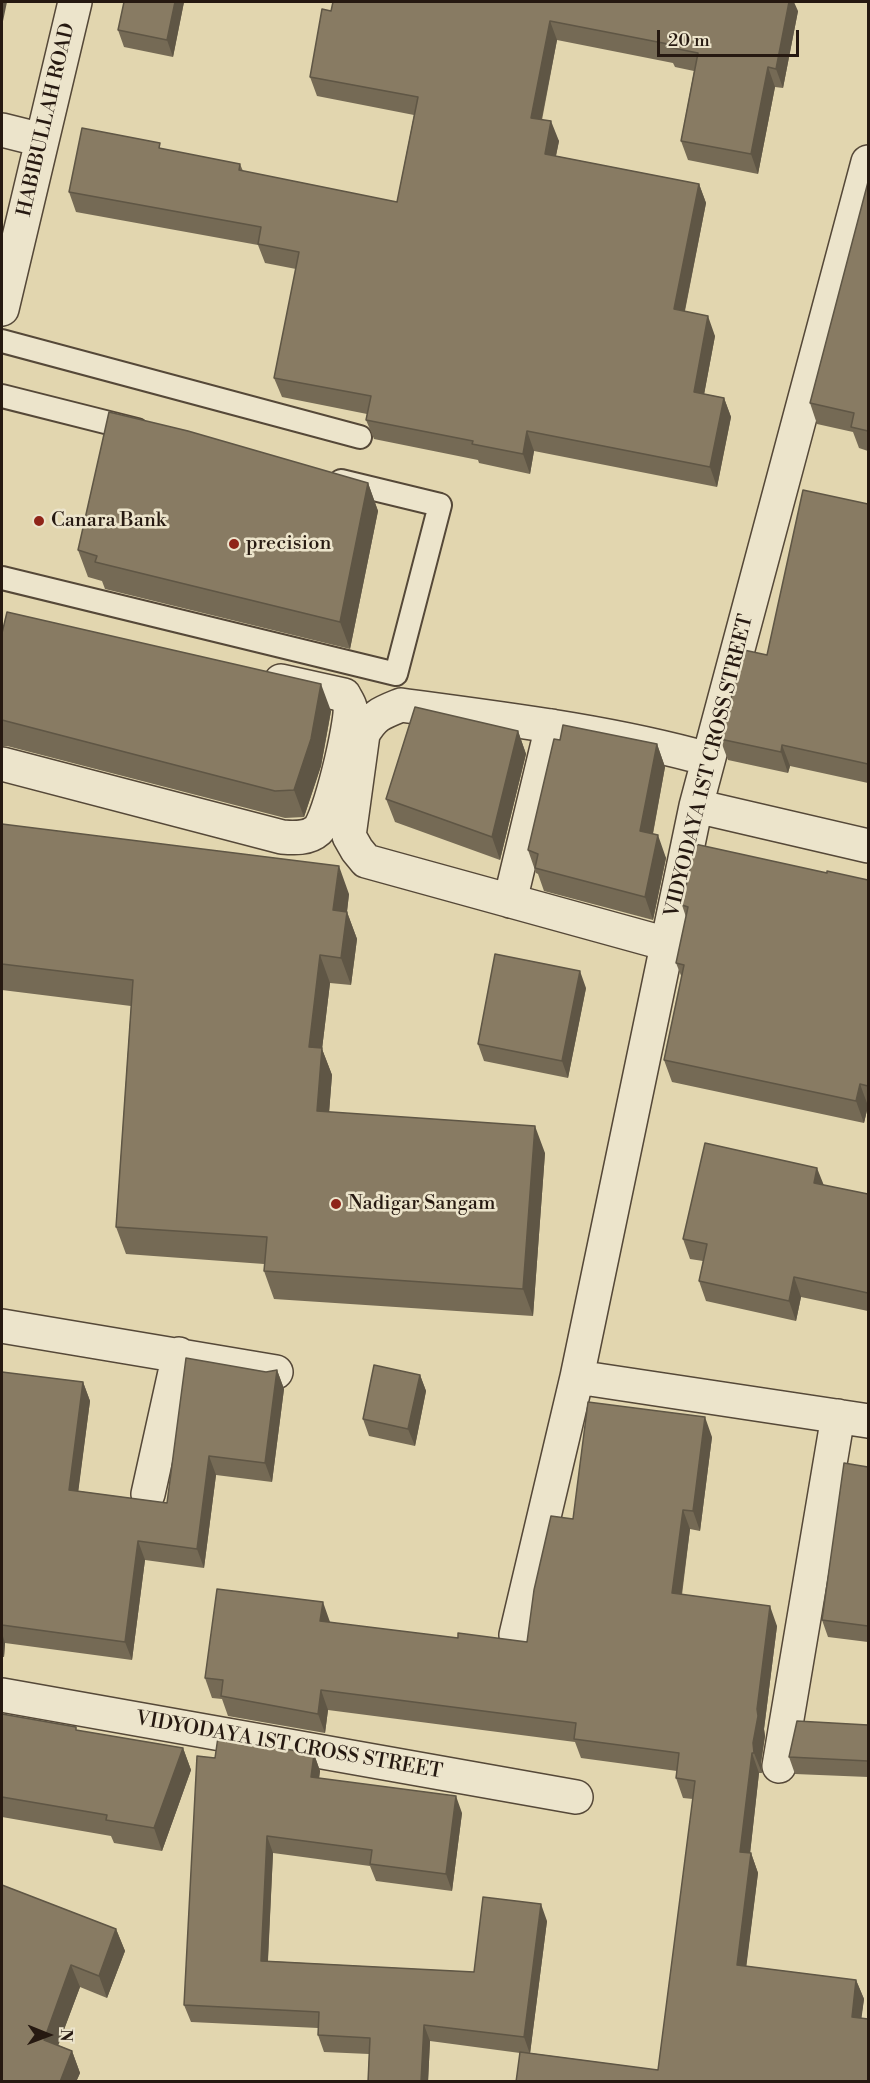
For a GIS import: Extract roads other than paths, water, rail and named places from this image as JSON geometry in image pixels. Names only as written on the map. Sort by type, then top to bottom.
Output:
[{"type":"street","name":"HABIBULLAH ROAD","points":[[2,309],[75,2]]},
{"type":"street","points":[[2,130],[42,140]]},
{"type":"street","name":"VIDYODAYA 1ST CROSS STREET","points":[[516,1635],[577,1377],[696,806],[868,162]]},
{"type":"street","points":[[2,764],[282,837],[301,838],[318,830],[327,816],[350,724],[350,706],[344,695],[252,674]]},
{"type":"street","points":[[667,944],[366,861],[349,836],[363,734],[370,721],[401,705],[552,726],[678,750],[708,759]]},
{"type":"street","points":[[510,901],[552,726]]},
{"type":"street","points":[[696,806],[868,846]]},
{"type":"street","points":[[2,1326],[276,1372]]},
{"type":"street","points":[[148,1494],[178,1354]]},
{"type":"street","points":[[577,1377],[853,1419],[779,1766]]},
{"type":"street","name":"VIDYODAYA 1ST CROSS STREET","points":[[2,1695],[576,1797]]},
{"type":"lane","points":[[2,341],[360,437]]},
{"type":"lane","points":[[2,396],[162,436]]},
{"type":"lane","points":[[2,578],[396,674],[440,506],[324,477]]},
{"type":"place","name":"Canara Bank","points":[[39,521]]},
{"type":"place","name":"precision","points":[[234,544]]},
{"type":"place","name":"Nadigar Sangam","points":[[336,1204]]}]
